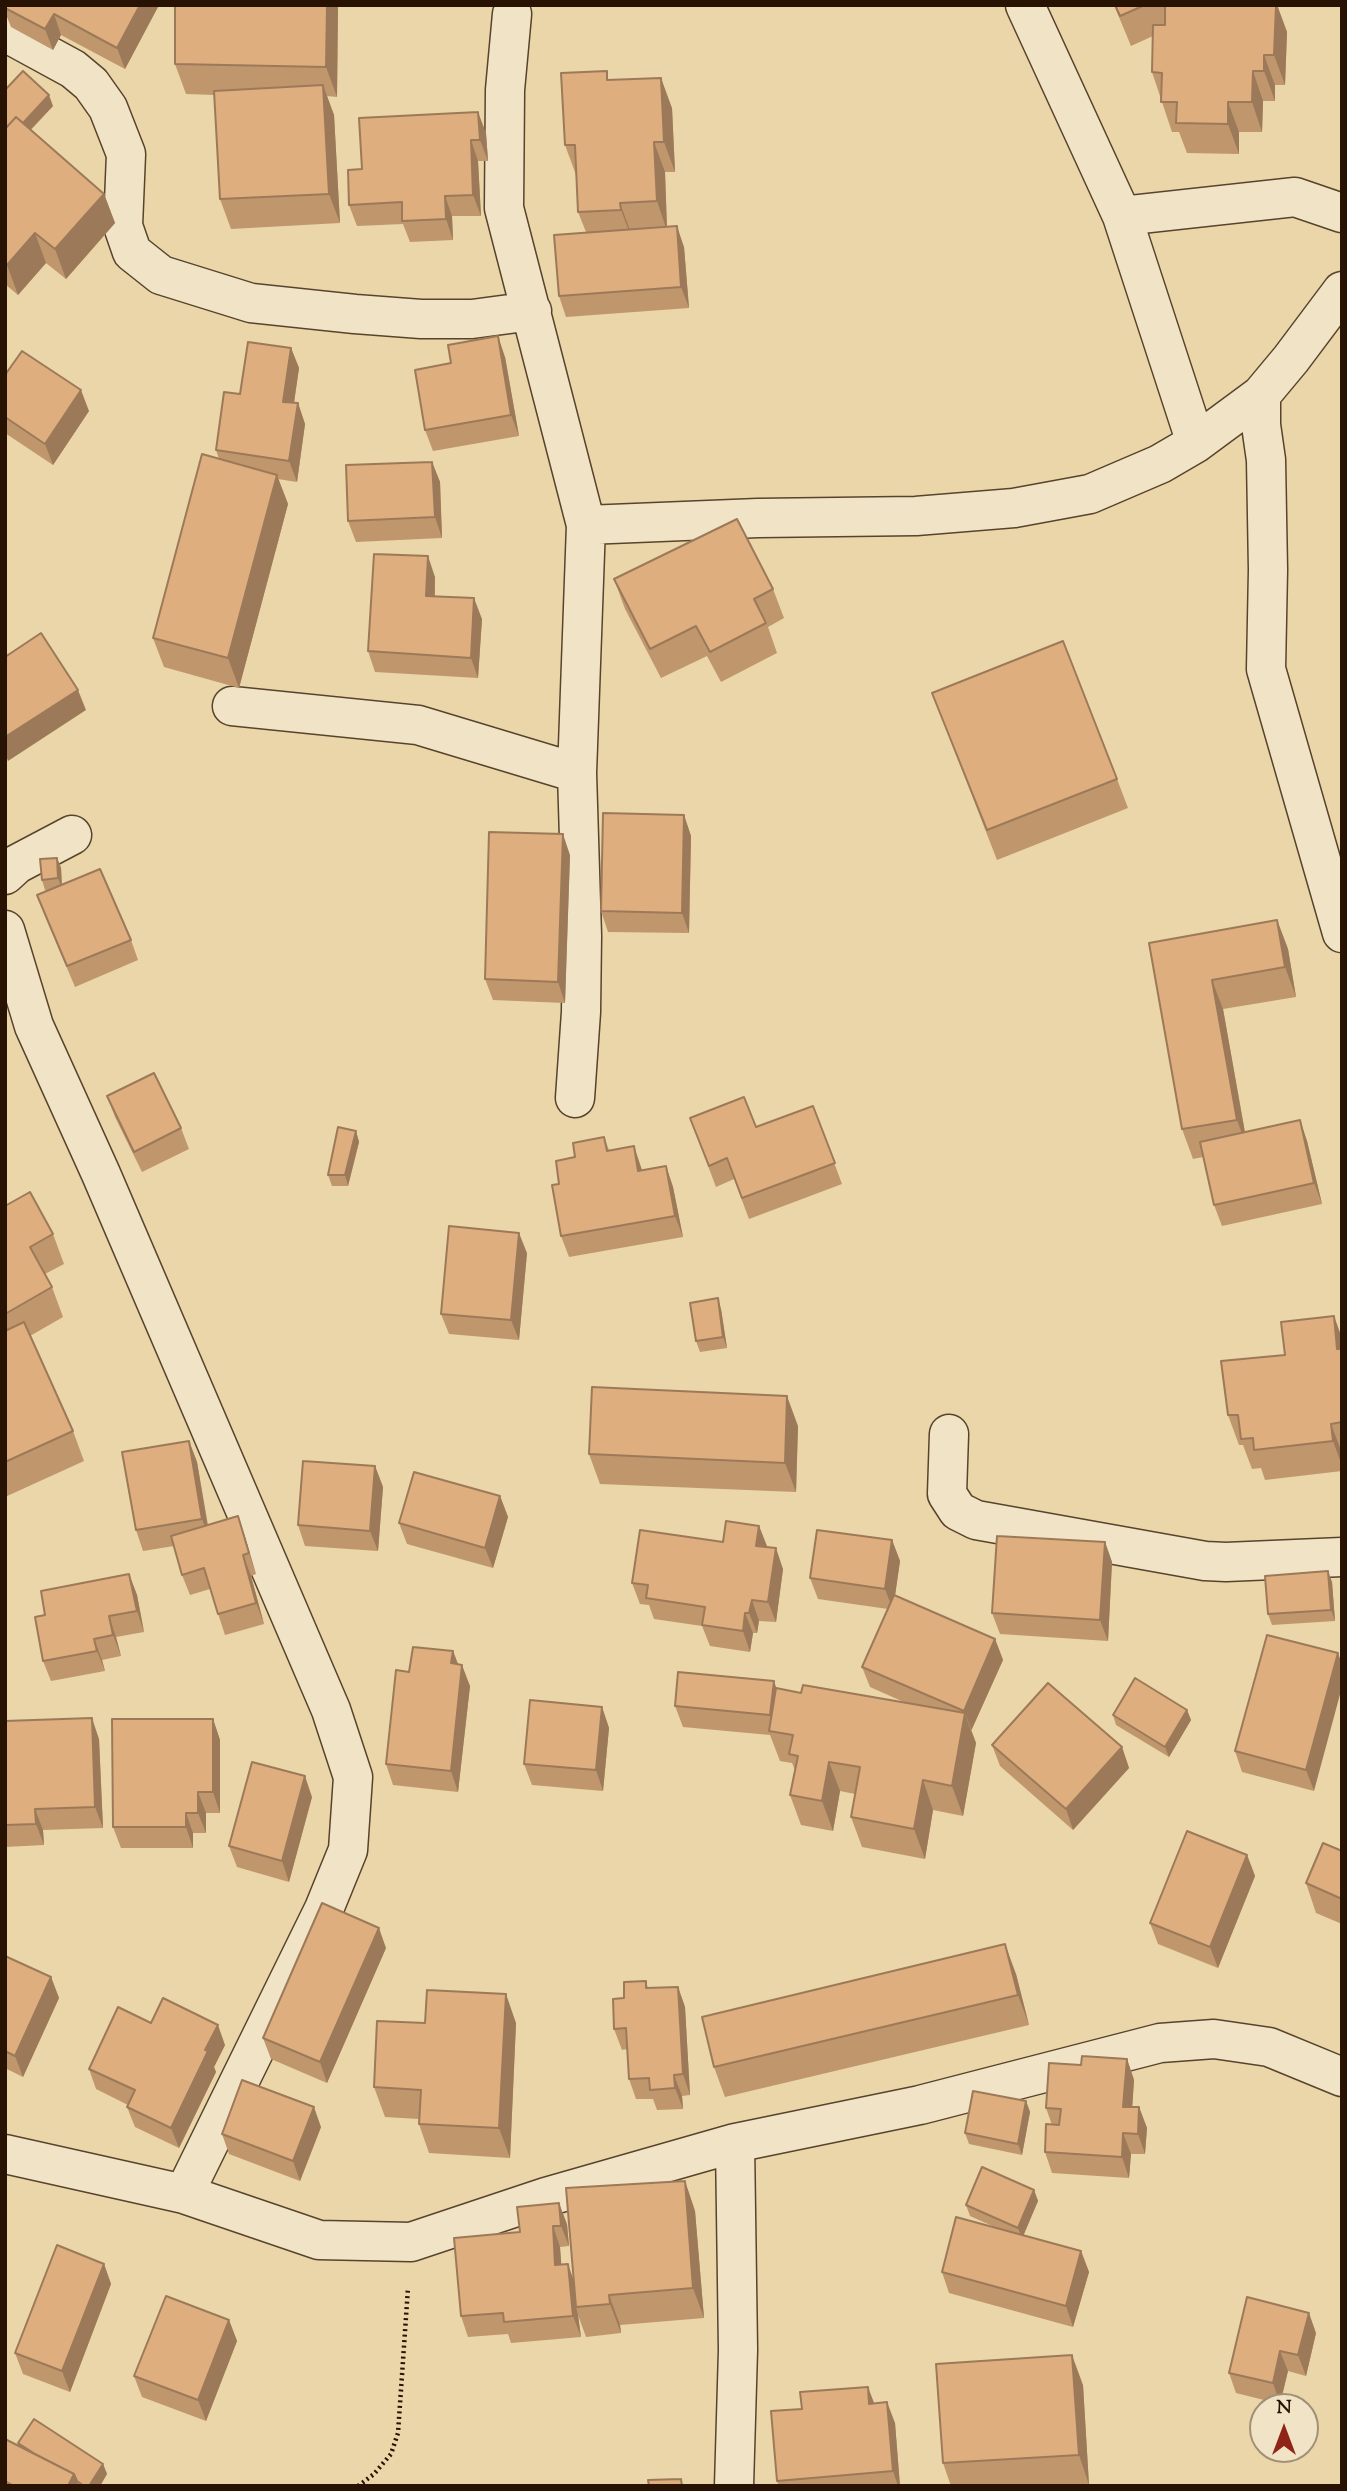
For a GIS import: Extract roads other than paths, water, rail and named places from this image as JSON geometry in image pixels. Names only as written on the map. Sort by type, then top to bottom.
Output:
[{"type":"street","points":[[1025,5],[1122,216],[1196,443]]},
{"type":"street","points":[[512,14],[505,90],[504,208],[586,525],[577,773],[582,936],[581,1012],[575,1098]]},
{"type":"street","points":[[5,32],[73,69],[91,84],[108,108],[126,154],[123,226],[132,252],[161,275],[251,303],[355,314],[421,320],[472,319],[532,311]]},
{"type":"street","points":[[1122,216],[1294,197],[1342,213]]},
{"type":"street","points":[[586,525],[758,518],[916,516],[1013,508],[1090,494],[1160,464],[1196,443],[1261,395],[1342,292]]},
{"type":"street","points":[[1261,395],[1261,425],[1266,460],[1266,669],[1342,933]]},
{"type":"street","points":[[232,706],[418,725],[577,773]]},
{"type":"street","points":[[5,875],[17,864],[72,835]]},
{"type":"street","points":[[5,930],[19,1034],[107,1186],[331,1710],[353,1777],[348,1850],[324,1909],[184,2194]]},
{"type":"street","points":[[949,1434],[947,1494],[958,1511],[976,1520],[1205,1561],[1342,1558]]},
{"type":"street","points":[[5,2154],[184,2194],[319,2240],[411,2242],[546,2197],[735,2143],[920,2105],[1160,2043],[1213,2039],[1269,2047],[1342,2077]]},
{"type":"street","points":[[734,2486],[737,2463],[738,2350],[735,2143]]}]
